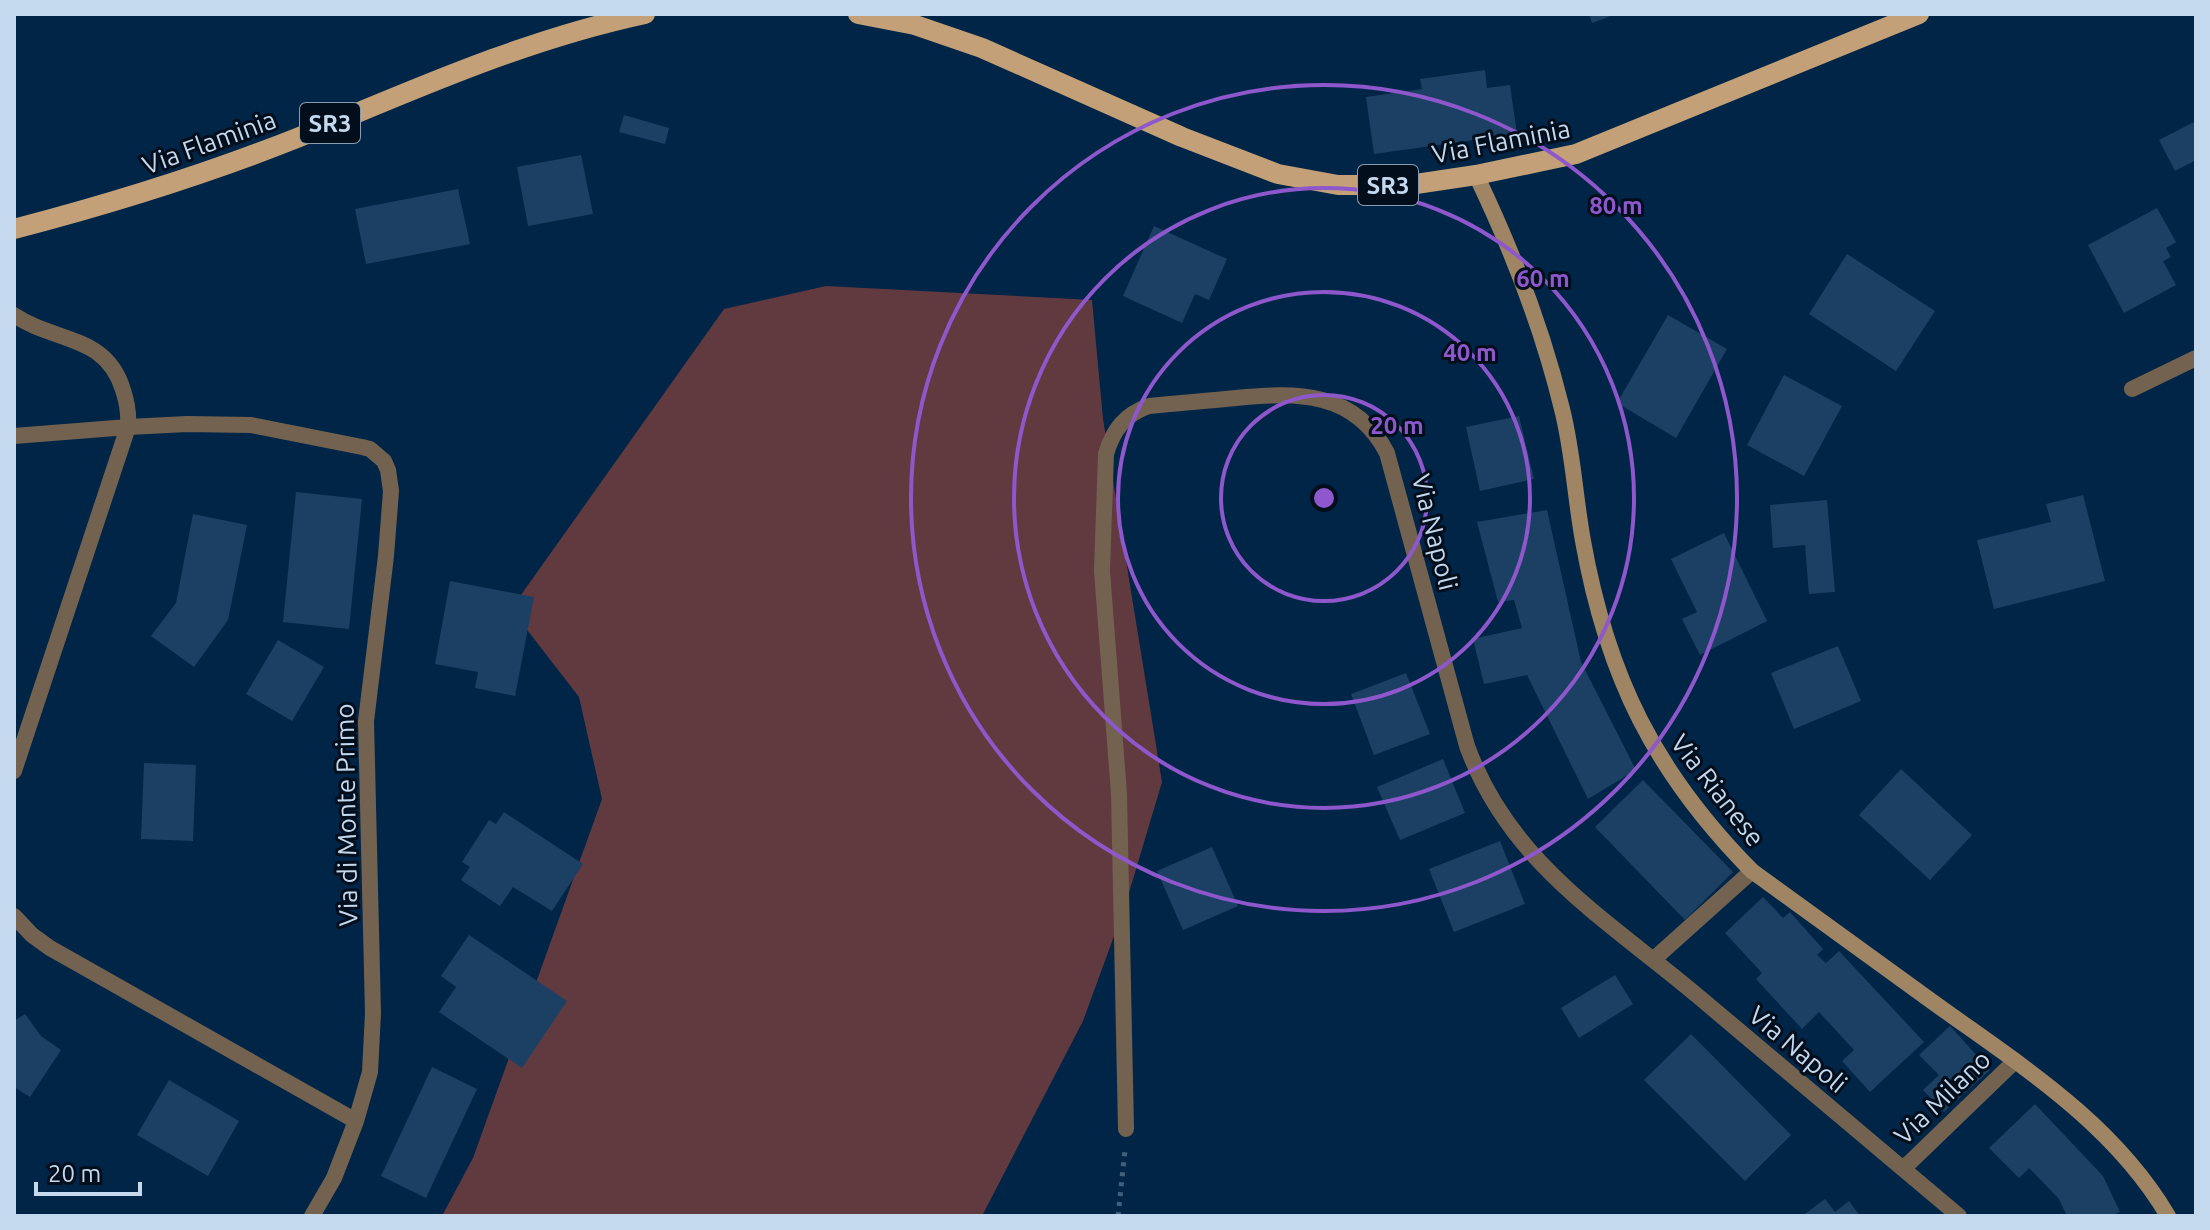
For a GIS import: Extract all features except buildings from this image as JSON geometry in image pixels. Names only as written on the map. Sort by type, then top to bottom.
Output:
[{"type":"main road","name":"Via Flaminia","points":[[14,229],[181,181],[502,55],[574,31],[645,14]]},
{"type":"main road","name":"Via Flaminia","points":[[858,14],[915,25],[982,48],[1182,137],[1278,174],[1338,185],[1416,184],[1576,154],[1919,14]]},
{"type":"main road","name":"Via Rianese","points":[[1476,175],[1516,264],[1552,370],[1568,437],[1590,573],[1605,633],[1623,686],[1647,736],[1674,780],[1719,837],[1752,871],[2015,1061],[2099,1129],[2134,1167],[2168,1216]]},
{"type":"street","points":[[14,315],[40,329],[91,347],[111,363],[125,398],[128,427],[14,771]]},
{"type":"street","points":[[2132,389],[2196,358]]},
{"type":"street","name":"Via Napoli","points":[[1126,1129],[1120,808],[1105,630],[1102,541],[1106,454],[1122,421],[1140,409],[1293,394],[1350,410],[1374,430],[1392,464],[1453,702],[1480,777],[1511,828],[1554,879],[1593,914],[1654,959],[1959,1216]]},
{"type":"street","name":"Via di Monte Primo","points":[[128,427],[199,423],[251,425],[370,449],[384,461],[388,470],[391,491],[386,556],[366,721],[366,800],[372,916],[370,1072],[356,1121],[334,1178],[312,1216]]},
{"type":"street","points":[[14,436],[128,427]]},
{"type":"street","points":[[1654,959],[1752,871]]},
{"type":"street","points":[[14,916],[50,948],[356,1121]]},
{"type":"street","name":"Via Milano","points":[[1903,1169],[2015,1061]]},
{"type":"path","points":[[1118,1216],[1126,1129]]},
{"type":"shaded area","points":[[826,286],[1092,300],[1103,419],[1162,782],[1125,906],[1083,1021],[982,1216],[442,1216],[473,1158],[602,799],[579,697],[511,609],[724,309]]}]
